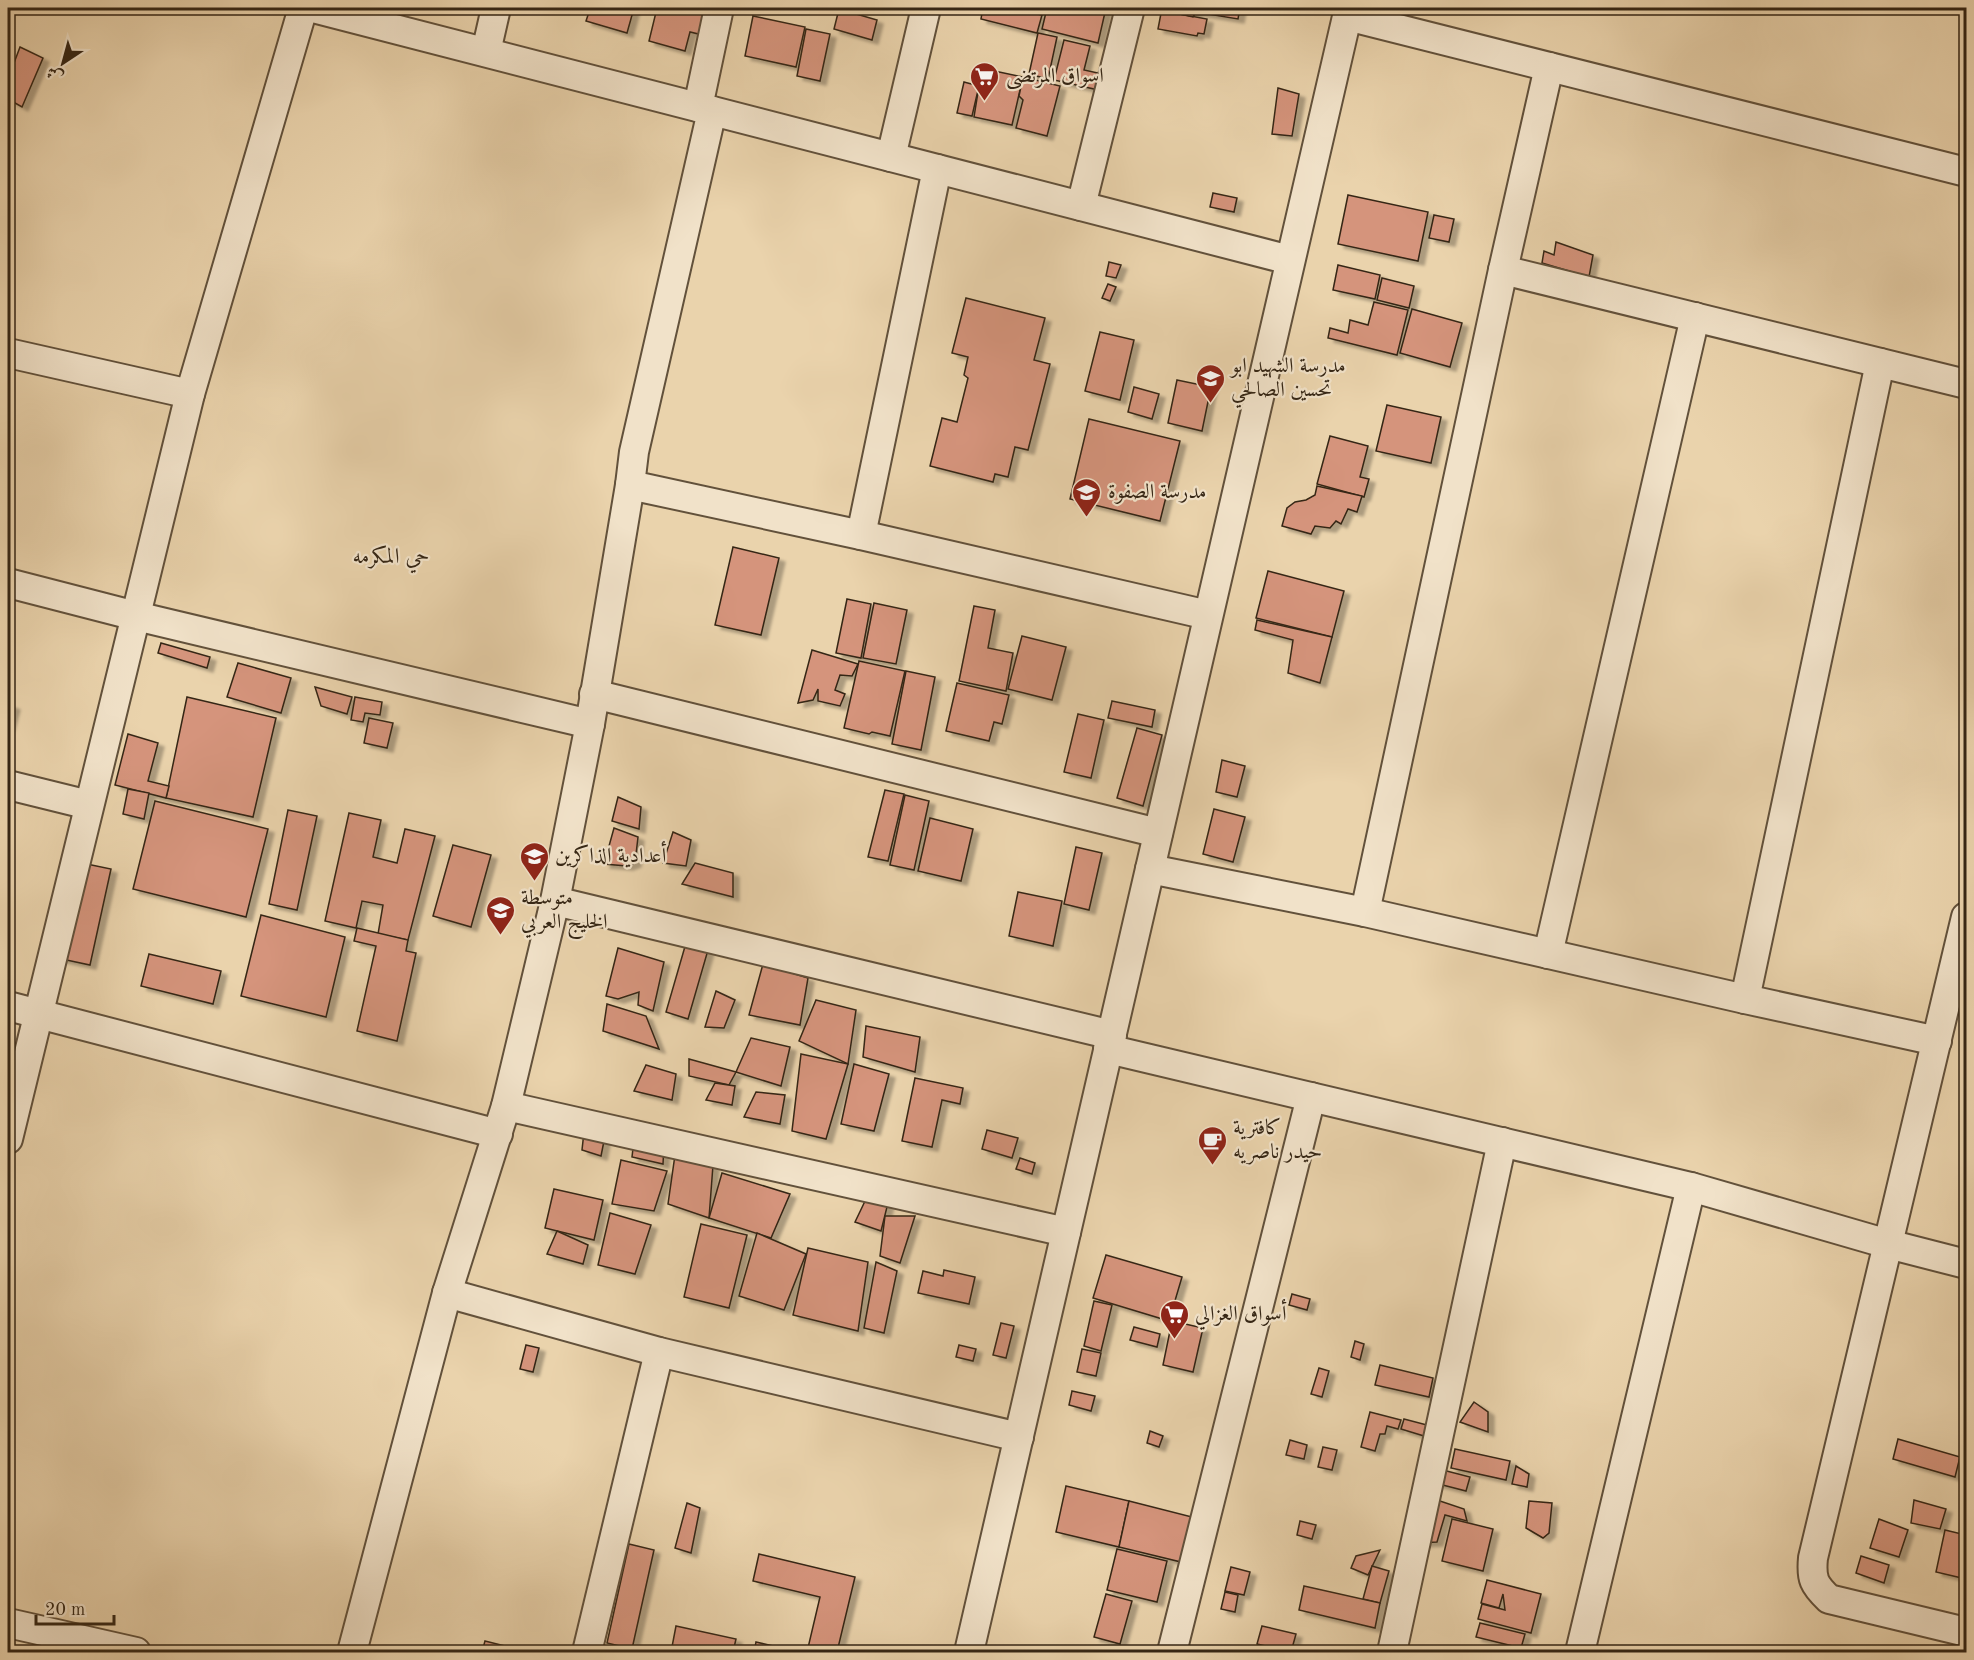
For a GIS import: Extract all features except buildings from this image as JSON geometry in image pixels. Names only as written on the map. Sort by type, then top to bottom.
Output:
[{"type":"street","points":[[8,1139],[190,394],[303,8]]},
{"type":"street","points":[[313,8],[1290,260]]},
{"type":"street","points":[[486,52],[496,8]]},
{"type":"street","points":[[352,1653],[447,1293],[506,1106],[555,901],[590,724],[634,452],[705,109],[719,8]]},
{"type":"street","points":[[891,157],[926,8]]},
{"type":"street","points":[[1082,206],[1130,8]]},
{"type":"street","points":[[969,1653],[1348,12],[1550,67],[1966,172]]},
{"type":"street","points":[[1365,912],[1503,270],[1550,67]]},
{"type":"street","points":[[861,535],[937,169]]},
{"type":"street","points":[[1503,270],[1966,384]]},
{"type":"street","points":[[1548,954],[1695,317]]},
{"type":"street","points":[[8,353],[190,394]]},
{"type":"street","points":[[1745,999],[1880,363]]},
{"type":"street","points":[[630,485],[861,535],[1208,615]]},
{"type":"street","points":[[8,583],[136,616],[590,724]]},
{"type":"street","points":[[594,694],[1158,833]]},
{"type":"street","points":[[8,785],[90,805]]},
{"type":"street","points":[[1150,869],[1365,912],[1937,1041]]},
{"type":"street","points":[[555,901],[1110,1042],[1311,1097],[1691,1187],[1966,1264]]},
{"type":"street","points":[[1966,917],[1813,1558],[1812,1574],[1817,1589],[1829,1599],[1966,1632]]},
{"type":"street","points":[[8,1006],[498,1134]]},
{"type":"street","points":[[1172,1653],[1311,1097]]},
{"type":"street","points":[[506,1106],[1066,1232]]},
{"type":"street","points":[[1392,1653],[1503,1142]]},
{"type":"street","points":[[1580,1653],[1691,1187]]},
{"type":"street","points":[[447,1293],[659,1352],[1019,1437]]},
{"type":"street","points":[[587,1653],[659,1352]]},
{"type":"street","points":[[8,1623],[129,1652]]},
{"type":"place","name":"اسواق المرتضى","points":[[985,102]]},
{"type":"place","name":"مدرسة الشهيد ابو تحسين الصالحي","points":[[1210,404]]},
{"type":"place","name":"مدرسة الصفوة","points":[[1087,518]]},
{"type":"place","name":"أعدادية الذاكرين","points":[[534,882]]},
{"type":"place","name":"متوسطة الخليج العربي","points":[[500,936]]},
{"type":"place","name":"كافترية حيدر ناصريه","points":[[1212,1166]]},
{"type":"place","name":"أسواق الغزالي","points":[[1174,1340]]},
{"type":"district","name":"حي المكرمه","points":[[391,557]]}]
